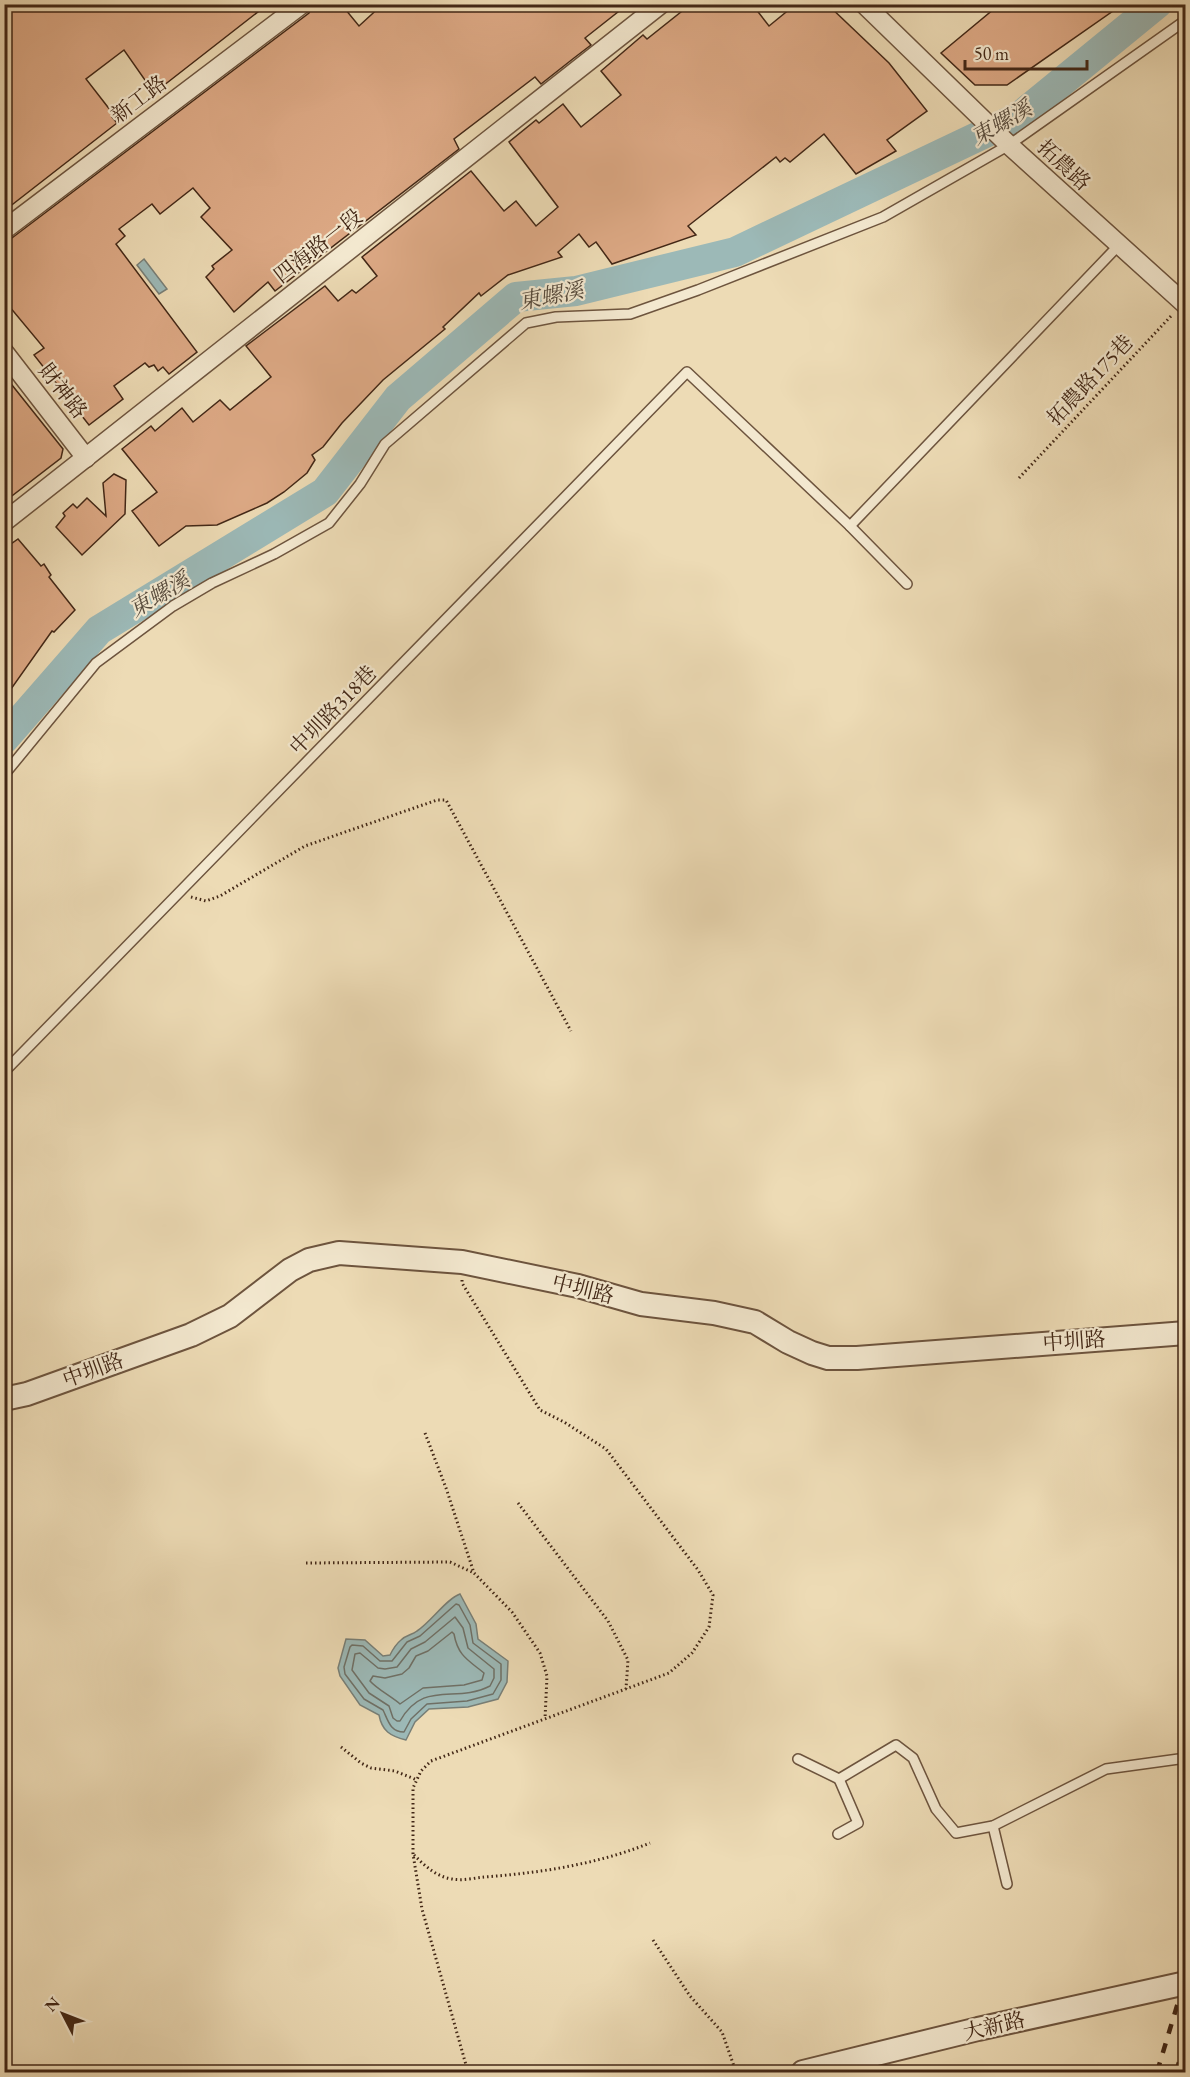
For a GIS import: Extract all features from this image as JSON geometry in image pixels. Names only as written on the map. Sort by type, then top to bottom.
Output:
[{"type":"street","name":"新工路","points":[[4,230],[302,4]]},
{"type":"street","name":"四海路一段","points":[[4,522],[660,4]]},
{"type":"street","name":"拓農路","points":[[864,4],[1009,145],[1184,304]]},
{"type":"street","name":"財神路","points":[[4,352],[86,458]]},
{"type":"street","name":"中圳路","points":[[4,1399],[27,1394],[191,1335],[230,1316],[290,1270],[309,1260],[339,1253],[462,1262],[578,1286],[641,1304],[714,1313],[755,1323],[788,1342],[828,1358],[857,1358],[1185,1333]]},
{"type":"street","name":"大新路","points":[[803,2073],[978,2029],[1185,1983]]},
{"type":"lane","points":[[4,775],[96,663],[173,606],[212,583],[274,554],[329,523],[360,484],[385,444],[526,323],[556,317],[630,314],[698,290],[883,217],[1009,145],[1185,20]]},
{"type":"lane","points":[[907,584],[850,526],[1118,246]]},
{"type":"lane","name":"中圳路318巷","points":[[4,1072],[687,372],[850,526]]},
{"type":"lane","points":[[839,1779],[896,1745],[913,1758],[936,1809],[956,1833],[993,1826],[1106,1769],[1185,1758]]},
{"type":"lane","points":[[798,1759],[839,1779],[858,1823],[838,1833]]},
{"type":"lane","points":[[993,1826],[1007,1884]]},
{"type":"path","name":"拓農路175巷","points":[[1019,478],[1184,304]]},
{"type":"path","points":[[181,893],[206,901],[220,896],[305,846],[437,800],[446,800],[572,1031]]},
{"type":"path","points":[[462,1262],[462,1283],[540,1410],[564,1422],[606,1449],[698,1570],[713,1595],[709,1627],[692,1653],[669,1673],[431,1761],[421,1771],[413,1788],[413,1854],[422,1909],[468,2073]]},
{"type":"path","points":[[425,1433],[474,1573]]},
{"type":"path","points":[[518,1503],[608,1621],[628,1660],[626,1689]]},
{"type":"path","points":[[306,1563],[450,1562],[474,1573],[512,1612],[540,1653],[547,1676],[545,1719]]},
{"type":"path","points":[[341,1747],[371,1768],[395,1771],[417,1780]]},
{"type":"path","points":[[413,1854],[440,1876],[454,1880],[505,1876],[602,1860],[650,1843]]},
{"type":"path","points":[[653,1940],[690,1996],[722,2032],[736,2073]]},
{"type":"water","points":[[144,259],[167,289],[159,294],[137,265]]},
{"type":"water","points":[[460,1594],[476,1624],[478,1639],[508,1661],[507,1682],[498,1699],[468,1707],[429,1709],[415,1722],[406,1740],[395,1737],[385,1729],[379,1715],[360,1705],[340,1676],[338,1668],[346,1639],[365,1640],[383,1656],[390,1655],[399,1642],[422,1627],[449,1601]]},
{"type":"building","points":[[4,4],[268,4],[154,93],[124,50],[86,79],[114,115],[112,117],[117,123],[4,211]]},
{"type":"building","points":[[313,4],[341,4],[359,26],[383,4],[628,4],[585,38],[591,45],[541,84],[535,77],[454,139],[459,149],[275,291],[268,282],[234,312],[206,277],[214,269],[212,266],[232,250],[201,217],[210,208],[193,188],[160,214],[152,204],[119,229],[125,236],[116,244],[197,352],[169,374],[163,367],[158,371],[154,365],[149,367],[145,363],[114,386],[123,399],[89,425],[34,355],[44,348],[4,300],[4,244],[309,13]]},
{"type":"building","points":[[691,4],[752,4],[769,26],[796,4],[827,4],[889,63],[927,111],[887,140],[896,151],[856,174],[824,134],[790,162],[785,158],[780,162],[776,157],[688,226],[696,235],[612,264],[596,242],[589,247],[579,234],[558,252],[562,257],[508,275],[481,296],[479,293],[443,327],[445,329],[383,380],[342,423],[323,447],[312,455],[315,460],[307,473],[284,492],[267,503],[217,525],[186,526],[159,546],[132,511],[157,492],[122,449],[151,426],[155,431],[182,408],[193,422],[220,400],[230,410],[271,377],[246,346],[325,286],[338,301],[352,290],[356,293],[377,276],[362,257],[471,171],[504,211],[516,201],[536,226],[558,207],[509,142],[536,120],[539,123],[563,104],[581,127],[621,95],[601,71],[643,35],[647,39]]},
{"type":"building","points":[[1000,4],[1123,4],[1007,85],[975,85],[941,53]]},
{"type":"building","points":[[4,375],[63,449],[61,458],[4,502]]},
{"type":"building","points":[[114,474],[126,480],[125,514],[82,555],[56,527],[65,516],[63,513],[73,504],[77,508],[87,498],[106,516],[103,483]]},
{"type":"building","points":[[18,539],[41,566],[44,564],[51,575],[49,577],[75,610],[54,632],[52,631],[4,699],[4,549]]},
{"type":"waterway","name":"東螺溪","points":[[4,739],[99,630],[325,492],[398,398],[516,297],[576,291],[735,252],[1019,117],[1157,4]]},
{"type":"railway","points":[[1157,2072],[1186,1976]]},
{"type":"railway","points":[[1176,2072],[1186,2039]]}]
